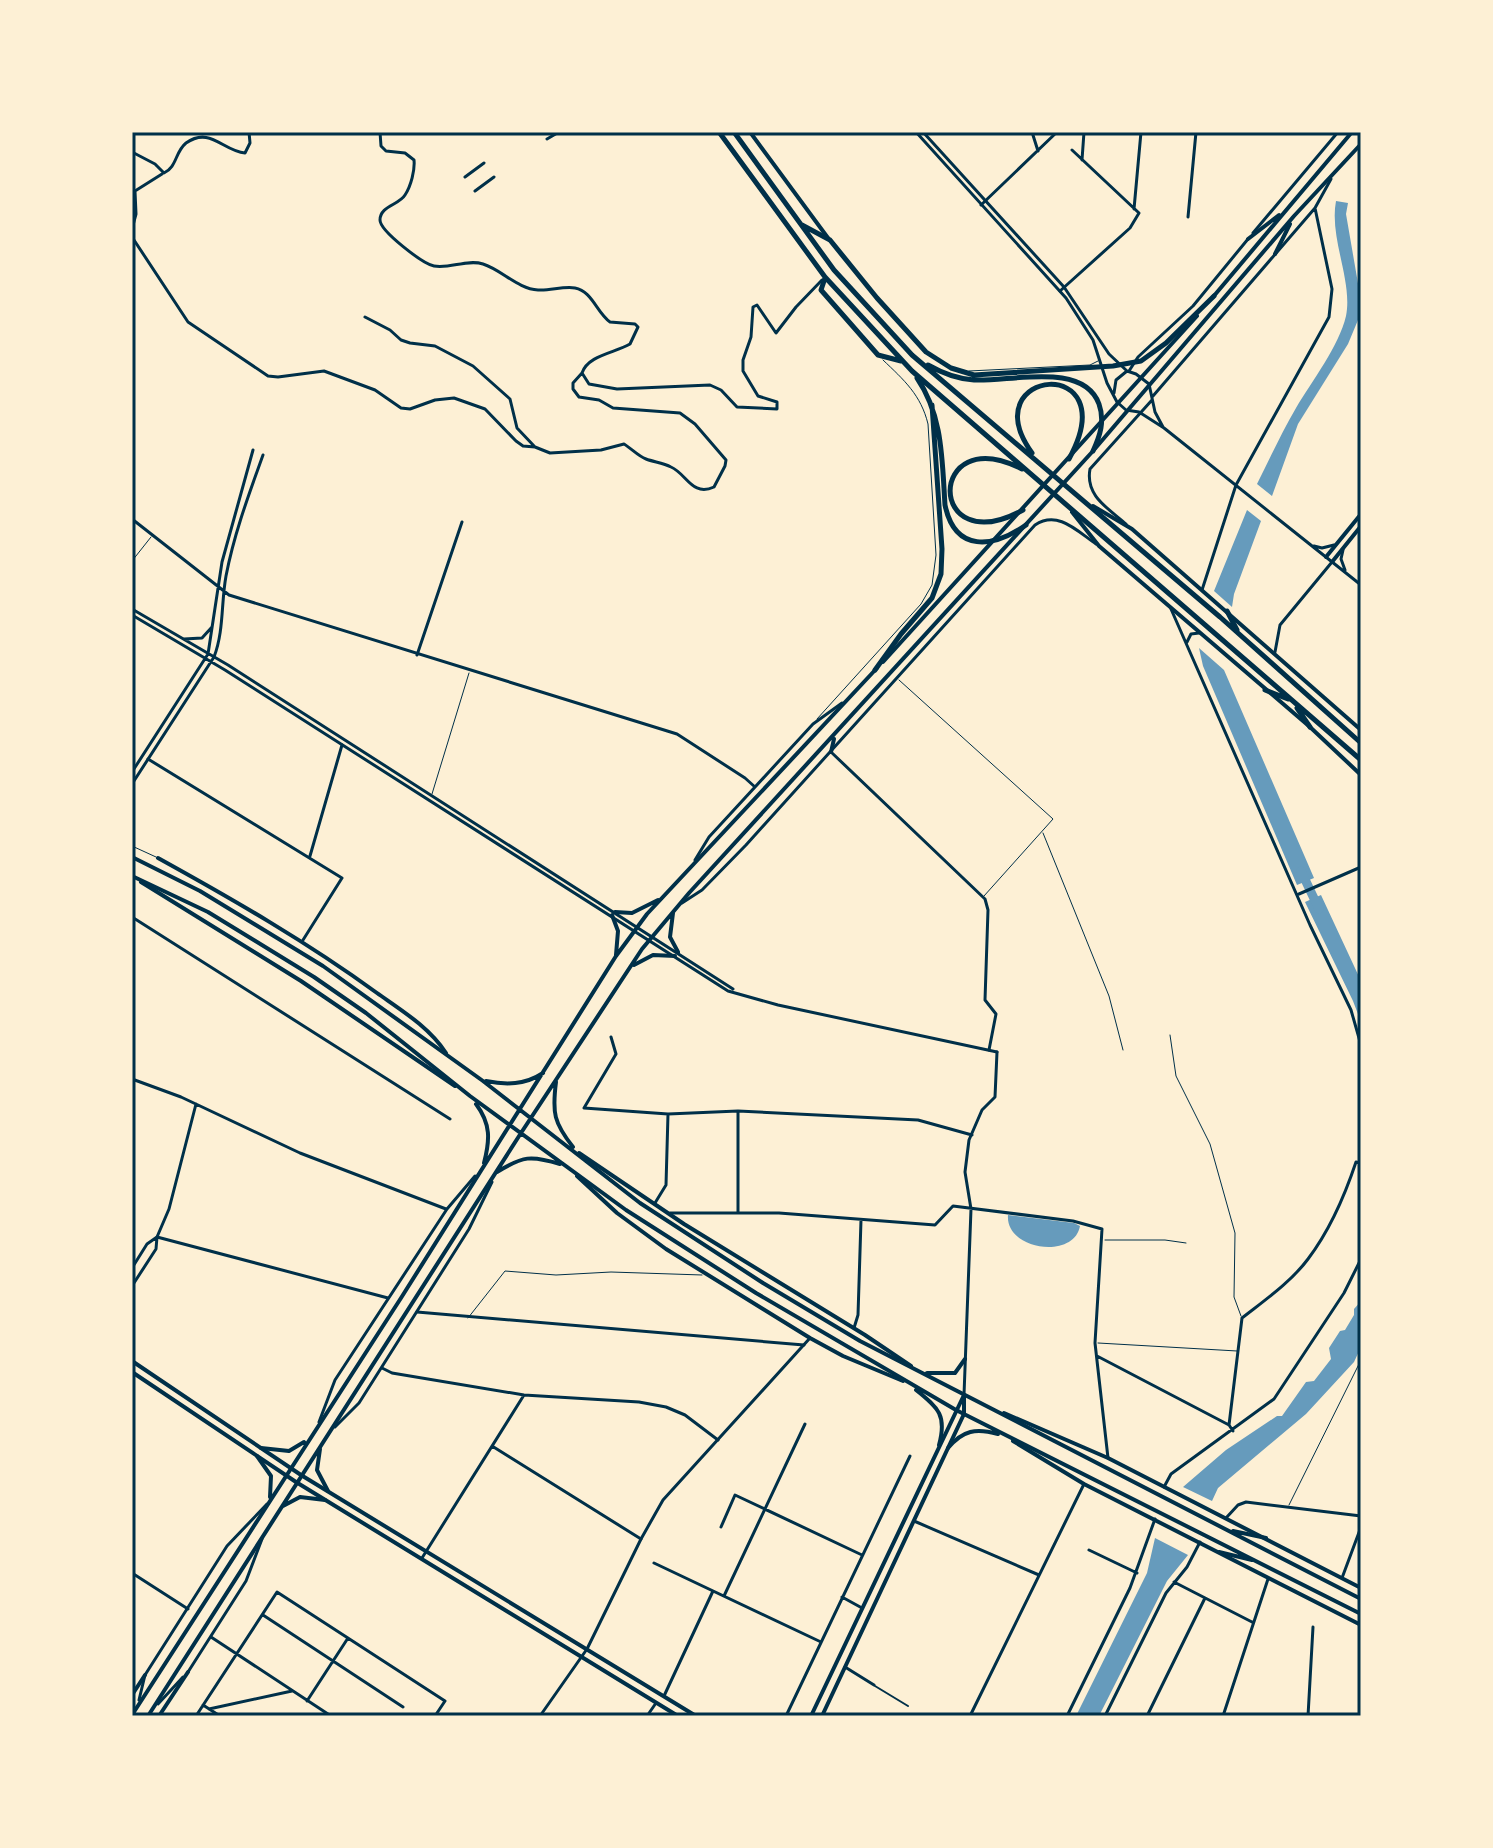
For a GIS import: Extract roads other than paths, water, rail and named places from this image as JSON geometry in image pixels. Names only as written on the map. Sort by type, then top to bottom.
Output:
[{"type":"highway","points":[[719,132],[825,277],[901,361],[1361,760]]},
{"type":"highway","points":[[736,132],[799,223],[851,289],[912,355],[1361,743]]},
{"type":"highway","points":[[799,223],[830,240],[935,360],[962,372],[989,374],[1113,366],[1141,361],[1166,343],[1214,296]]},
{"type":"highway","points":[[825,277],[821,290],[878,355],[901,361]]},
{"type":"highway","points":[[912,355],[942,373],[971,380],[1055,377],[1080,383],[1094,393],[1101,410],[1102,427],[1093,451]]},
{"type":"highway","points":[[912,371],[932,405],[939,427],[946,514],[956,530],[973,541],[993,542],[1026,525]]},
{"type":"highway","points":[[1040,463],[1024,441],[1018,418],[1024,396],[1036,386],[1058,384],[1068,388],[1079,402],[1083,419],[1081,436],[1069,459]]},
{"type":"highway","points":[[875,670],[932,598],[941,574],[932,405]]},
{"type":"highway","points":[[1023,510],[1000,521],[971,521],[958,511],[950,497],[951,483],[958,470],[971,461],[996,458],[1031,473]]},
{"type":"highway","points":[[1227,611],[1239,635]]},
{"type":"highway","points":[[1265,690],[1292,701],[1310,727]]},
{"type":"main road","points":[[750,132],[830,240]]},
{"type":"main road","points":[[132,1713],[545,1072],[616,956],[637,928],[925,619],[1069,459],[1214,296],[1352,132]]},
{"type":"main road","points":[[149,1715],[521,1133],[651,938],[1093,451],[1294,216],[1361,144]]},
{"type":"main road","points":[[1248,239],[1287,208]]},
{"type":"main road","points":[[1275,254],[1294,216]]},
{"type":"main road","points":[[1078,497],[1132,529],[1361,730]]},
{"type":"main road","points":[[1068,507],[1099,546],[1310,727],[1361,775]]},
{"type":"main road","points":[[1326,557],[1361,514]]},
{"type":"main road","points":[[1332,562],[1361,526]]},
{"type":"main road","points":[[831,752],[834,736]]},
{"type":"main road","points":[[132,857],[200,891],[323,966],[483,1081],[640,1203],[700,1244],[860,1341],[1361,1599]]},
{"type":"main road","points":[[158,858],[303,940],[415,1021],[440,1044],[447,1055]]},
{"type":"main road","points":[[132,876],[208,912],[314,977],[366,1013],[470,1096],[674,1243],[904,1381],[1084,1484],[1361,1625]]},
{"type":"main road","points":[[132,876],[301,981],[470,1096],[488,1127],[489,1143],[483,1167]]},
{"type":"main road","points":[[616,956],[618,931],[613,913],[632,913],[664,896]]},
{"type":"main road","points":[[629,969],[653,955],[676,954],[670,937],[675,908]]},
{"type":"main road","points":[[483,1081],[518,1083],[532,1080],[545,1072]]},
{"type":"main road","points":[[556,1081],[556,1123],[577,1152],[919,1371],[955,1373],[965,1359]]},
{"type":"main road","points":[[496,1173],[517,1160],[531,1157],[566,1166],[617,1213],[666,1249],[810,1338],[843,1356],[904,1381],[924,1396],[940,1414],[943,1423],[939,1445]]},
{"type":"main road","points":[[132,1361],[301,1475],[696,1716]]},
{"type":"main road","points":[[132,1372],[296,1482],[678,1716]]},
{"type":"main road","points":[[811,1716],[964,1395]]},
{"type":"main road","points":[[822,1716],[964,1414],[964,1395]]},
{"type":"main road","points":[[983,1405],[1108,1458],[1361,1588]]},
{"type":"main road","points":[[948,1448],[959,1436],[969,1431],[1006,1437],[1361,1614]]},
{"type":"main road","points":[[261,1448],[289,1451],[309,1438]]},
{"type":"main road","points":[[322,1443],[317,1470],[328,1491]]},
{"type":"main road","points":[[257,1456],[271,1476],[268,1501]]},
{"type":"main road","points":[[278,1510],[300,1497],[325,1500]]},
{"type":"main road","points":[[1227,1530],[1266,1538]]},
{"type":"main road","points":[[1219,1552],[1261,1562]]},
{"type":"main road","points":[[159,1716],[188,1672]]},
{"type":"main road","points":[[132,1695],[145,1675]]},
{"type":"street","points":[[132,229],[136,214],[135,191],[173,167],[180,149],[197,138],[216,139],[233,151],[245,153],[250,143],[249,132]]},
{"type":"street","points":[[132,237],[188,322],[268,376],[324,371],[375,390],[401,408],[410,409],[444,398],[454,398],[485,409],[523,446],[550,453],[601,450],[624,444],[644,458],[676,469],[686,483],[701,490],[714,487],[726,460],[695,424],[680,413],[613,408],[599,400],[579,397],[573,389],[573,383],[591,359],[630,344],[638,327],[635,324],[610,322],[588,295],[576,288],[529,289],[477,262],[431,266],[384,231],[380,216],[385,209],[404,198],[415,168],[414,160],[405,153],[386,151],[381,146],[380,132]]},
{"type":"street","points":[[547,139],[559,132]]},
{"type":"street","points":[[916,132],[1062,289],[1115,360],[1149,384],[1164,428]]},
{"type":"street","points":[[923,132],[982,203]]},
{"type":"street","points":[[1032,132],[1038,151]]},
{"type":"street","points":[[982,203],[1057,132]]},
{"type":"street","points":[[1082,160],[1084,132]]},
{"type":"street","points":[[1134,209],[1141,132]]},
{"type":"street","points":[[1188,217],[1196,132]]},
{"type":"street","points":[[1115,399],[1115,383],[1193,306],[1338,132]]},
{"type":"street","points":[[1062,289],[1130,228],[1139,213],[1072,150]]},
{"type":"street","points":[[132,152],[155,164],[164,173]]},
{"type":"street","points":[[465,177],[484,163]]},
{"type":"street","points":[[475,191],[494,177]]},
{"type":"street","points":[[1132,529],[1094,497],[1088,480],[1090,469],[1139,412],[1148,407],[1152,398],[1315,208],[1331,179]]},
{"type":"street","points":[[1202,590],[1236,485],[1324,328],[1331,309],[1332,289],[1315,208]]},
{"type":"street","points":[[582,373],[589,384],[617,389],[710,385],[721,390],[737,407],[773,411],[779,407],[777,402],[758,396],[742,365],[751,337],[753,305],[757,305],[776,333],[825,277]]},
{"type":"street","points":[[1062,289],[1093,340],[1103,375],[1115,399],[1129,412],[1139,412],[1164,428],[1361,585]]},
{"type":"street","points":[[365,317],[390,330],[401,340],[435,346],[473,366],[510,399],[517,428],[535,447]]},
{"type":"street","points":[[1115,360],[1127,361],[1138,357]]},
{"type":"street","points":[[132,772],[207,656],[222,562],[253,450]]},
{"type":"street","points":[[132,784],[212,659],[219,643],[228,563],[263,455]]},
{"type":"street","points":[[132,519],[229,595],[677,734],[755,787]]},
{"type":"street","points":[[675,908],[702,890],[1039,522],[1058,519],[1099,546]]},
{"type":"street","points":[[417,655],[462,522]]},
{"type":"street","points":[[1309,543],[1328,547],[1340,540]]},
{"type":"street","points":[[1345,545],[1341,559],[1350,576]]},
{"type":"street","points":[[1275,652],[1280,625],[1332,562]]},
{"type":"street","points":[[132,609],[207,656]]},
{"type":"street","points":[[1171,609],[1351,1010],[1361,1045]]},
{"type":"street","points":[[132,615],[212,659],[736,992],[778,1005],[997,1052],[995,1097],[982,1110],[972,1135],[965,1172],[971,1209],[964,1395]]},
{"type":"street","points":[[183,639],[202,638],[213,624]]},
{"type":"street","points":[[1187,642],[1191,634],[1199,633]]},
{"type":"street","points":[[212,659],[342,745],[430,798]]},
{"type":"street","points":[[690,869],[709,837],[813,724],[852,697]]},
{"type":"street","points":[[309,858],[342,745]]},
{"type":"street","points":[[831,752],[983,896],[988,910],[985,1000],[996,1014],[989,1050]]},
{"type":"street","points":[[148,759],[342,878],[303,940]]},
{"type":"street","points":[[1299,894],[1361,867]]},
{"type":"street","points":[[132,917],[450,1119]]},
{"type":"street","points":[[611,1037],[616,1054],[584,1108],[668,1114],[738,1111],[918,1120],[972,1135]]},
{"type":"street","points":[[132,1079],[196,1104],[300,1153],[447,1209]]},
{"type":"street","points":[[132,1286],[156,1249],[196,1104]]},
{"type":"street","points":[[738,1111],[738,1212]]},
{"type":"street","points":[[655,1203],[666,1185],[668,1114]]},
{"type":"street","points":[[1229,1425],[1242,1318],[1284,1284],[1308,1259],[1347,1191],[1356,1162],[1361,1163]]},
{"type":"street","points":[[319,1423],[335,1380],[447,1209],[483,1167]]},
{"type":"street","points":[[327,1435],[359,1403],[382,1368],[469,1229],[496,1173]]},
{"type":"street","points":[[669,1213],[738,1212],[935,1225],[953,1206],[1073,1221],[1102,1229],[1095,1343],[1108,1458]]},
{"type":"street","points":[[854,1328],[858,1315],[861,1219]]},
{"type":"street","points":[[132,1268],[147,1244],[157,1237],[388,1298]]},
{"type":"street","points":[[1164,1487],[1171,1474],[1274,1399],[1344,1293],[1361,1259]]},
{"type":"street","points":[[417,1312],[804,1345]]},
{"type":"street","points":[[540,1716],[587,1649],[663,1500],[810,1338]]},
{"type":"street","points":[[1097,1356],[1229,1425],[1233,1431]]},
{"type":"street","points":[[382,1368],[392,1373],[524,1395],[590,1398],[666,1407],[685,1415],[718,1440]]},
{"type":"street","points":[[422,1558],[524,1395]]},
{"type":"street","points":[[724,1596],[805,1424]]},
{"type":"street","points":[[492,1446],[641,1539]]},
{"type":"street","points":[[786,1716],[910,1456]]},
{"type":"street","points":[[970,1716],[1084,1484]]},
{"type":"street","points":[[721,1527],[735,1495],[862,1555]]},
{"type":"street","points":[[138,1707],[145,1675],[227,1546],[268,1501]]},
{"type":"street","points":[[1226,1518],[1241,1503],[1361,1516]]},
{"type":"street","points":[[1067,1716],[1137,1573],[1155,1519]]},
{"type":"street","points":[[914,1521],[1039,1575]]},
{"type":"street","points":[[1342,1578],[1361,1527]]},
{"type":"street","points":[[149,1715],[188,1672],[246,1581],[266,1529]]},
{"type":"street","points":[[1105,1716],[1166,1593],[1187,1567],[1198,1542]]},
{"type":"street","points":[[1089,1550],[1137,1573]]},
{"type":"street","points":[[654,1563],[821,1642]]},
{"type":"street","points":[[132,1573],[188,1609]]},
{"type":"street","points":[[1223,1716],[1269,1577]]},
{"type":"street","points":[[1174,1582],[1254,1623]]},
{"type":"street","points":[[664,1696],[713,1591]]},
{"type":"street","points":[[196,1716],[277,1592],[445,1701],[435,1716]]},
{"type":"street","points":[[842,1597],[862,1608]]},
{"type":"street","points":[[1147,1716],[1205,1598]]},
{"type":"street","points":[[262,1615],[403,1707]]},
{"type":"street","points":[[1308,1716],[1313,1627]]},
{"type":"street","points":[[210,1637],[331,1716]]},
{"type":"street","points":[[307,1701],[348,1638]]},
{"type":"street","points":[[845,1667],[908,1706]]},
{"type":"street","points":[[209,1709],[292,1691]]},
{"type":"street","points":[[647,1716],[656,1702]]},
{"type":"street","points":[[203,1705],[220,1716]]},
{"type":"lane","points":[[903,327],[935,356],[967,370],[1090,365],[1100,359]]},
{"type":"lane","points":[[813,724],[925,599],[934,577],[930,436],[925,410],[914,390],[878,355]]},
{"type":"lane","points":[[132,561],[153,535]]},
{"type":"lane","points":[[430,798],[470,671]]},
{"type":"lane","points":[[897,678],[1052,818],[983,896]]},
{"type":"lane","points":[[1042,831],[1109,996],[1123,1050]]},
{"type":"lane","points":[[132,846],[158,858]]},
{"type":"lane","points":[[1170,1035],[1176,1076],[1210,1144],[1235,1233],[1234,1297],[1242,1318]]},
{"type":"lane","points":[[1101,1240],[1186,1243]]},
{"type":"lane","points":[[468,1318],[505,1271],[556,1275],[611,1272],[707,1274]]},
{"type":"lane","points":[[1095,1343],[1238,1351]]},
{"type":"lane","points":[[1288,1508],[1361,1360]]},
{"type":"water","points":[[1336,201],[1348,203],[1346,214],[1360,295],[1358,320],[1348,344],[1298,424],[1272,496],[1257,484],[1291,417],[1331,351],[1346,316],[1346,288],[1336,230]]},
{"type":"water","points":[[1247,510],[1261,521],[1232,607],[1214,591]]},
{"type":"water","points":[[1199,648],[1224,670],[1314,878],[1297,885],[1203,666]]},
{"type":"water","points":[[1321,895],[1361,981],[1361,1022],[1305,902]]},
{"type":"water","points":[[1008,1215],[1080,1226],[1075,1237],[1066,1244],[1041,1246],[1017,1236],[1010,1227]]},
{"type":"water","points":[[1361,1301],[1361,1347],[1354,1362],[1306,1414],[1218,1488],[1212,1501],[1183,1487],[1226,1450],[1277,1416],[1282,1416],[1306,1382],[1314,1381],[1331,1359],[1329,1348],[1340,1331],[1345,1330]]},
{"type":"water","points":[[1155,1538],[1188,1555],[1167,1581],[1099,1716],[1076,1716],[1147,1573]]},
{"type":"waterway","points":[[1301,871],[1319,909]]}]
